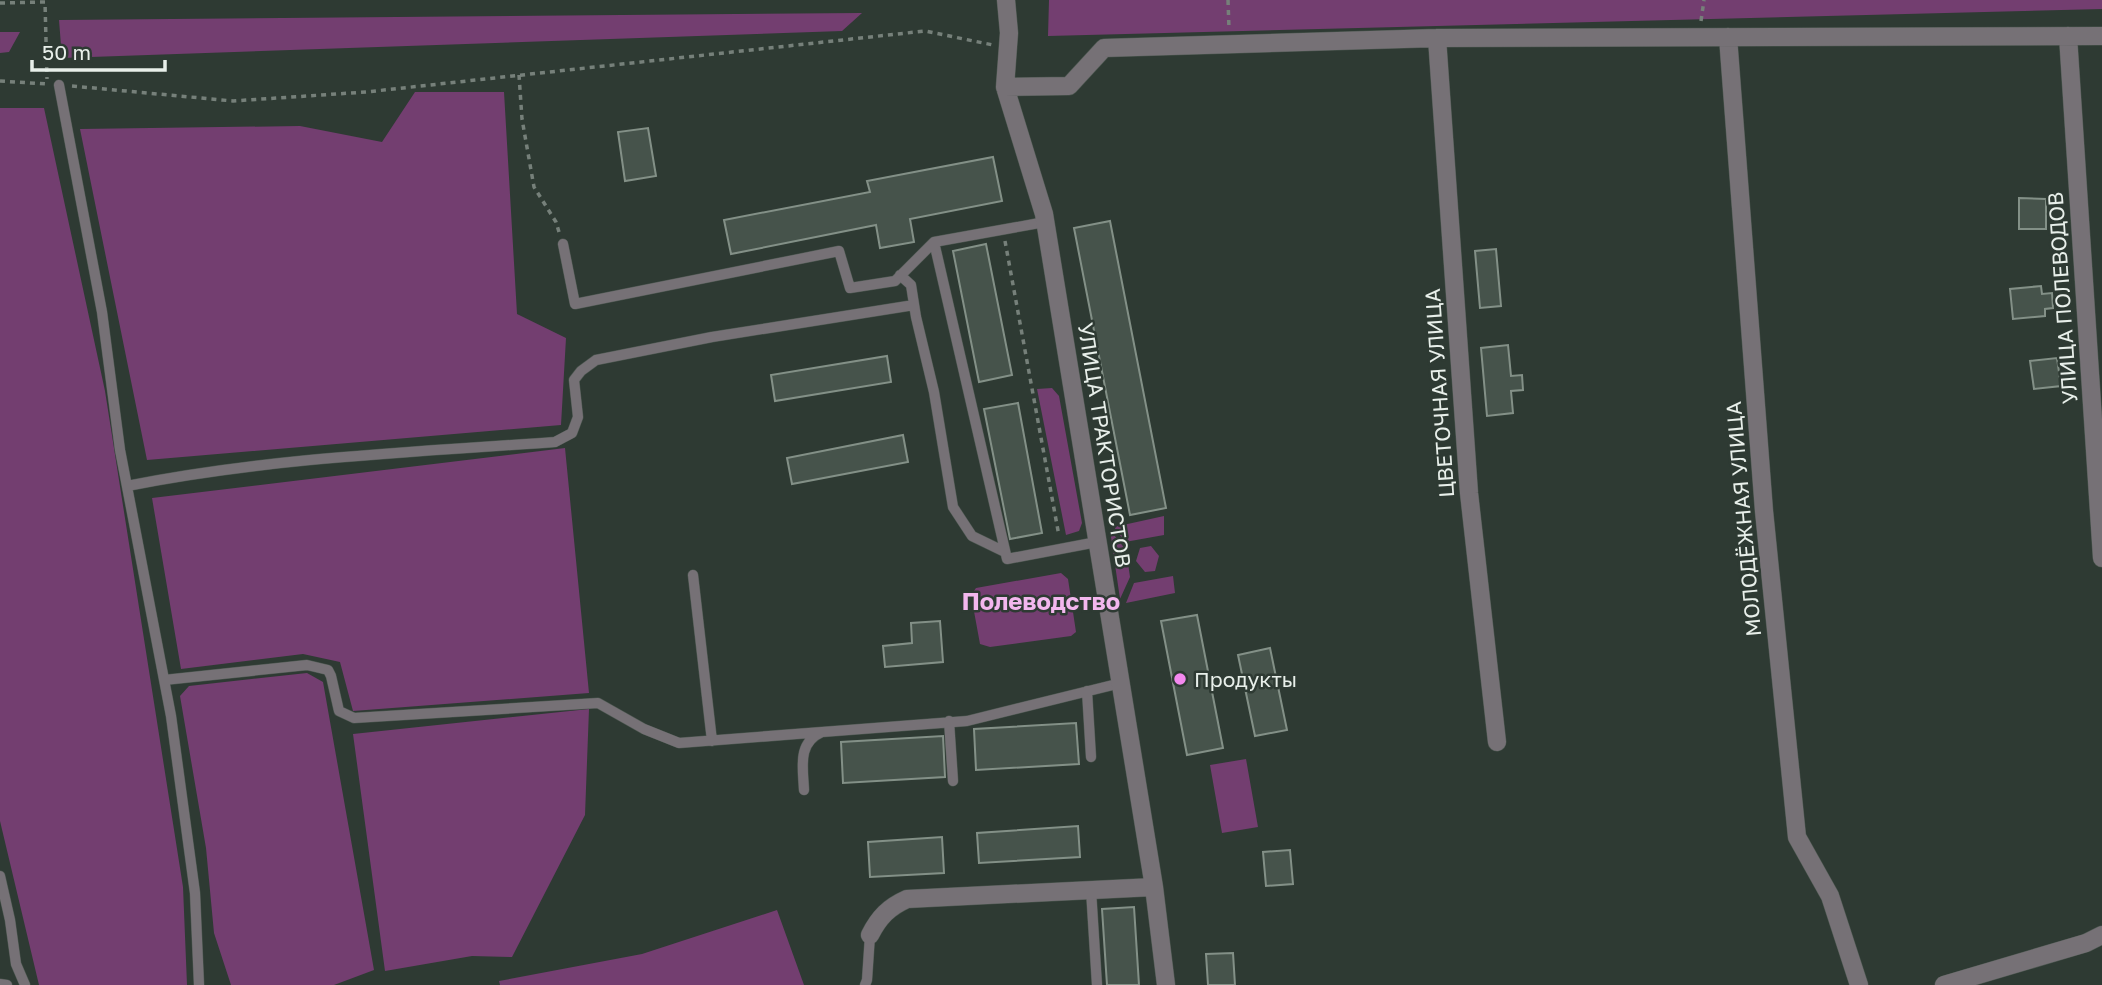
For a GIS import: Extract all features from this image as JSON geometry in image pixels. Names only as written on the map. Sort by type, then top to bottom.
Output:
[{"type":"street","name":"УЛИЦА ТРАКТОРИСТОВ","points":[[1006,0],[1009,33],[1005,87],[1045,222],[1154,887],[1166,985]]},
{"type":"street","name":"УЛИЦА ПОЛЕВОДОВ","points":[[2068,36],[2102,558]]},
{"type":"street","points":[[1005,87],[1069,86],[1104,48],[1437,38],[2102,36]]},
{"type":"street","name":"МОЛОДЁЖНАЯ УЛИЦА","points":[[1728,37],[1764,511],[1797,837],[1830,896],[1859,985]]},
{"type":"street","name":"ЦВЕТОЧНАЯ УЛИЦА","points":[[1437,38],[1469,493],[1497,743]]},
{"type":"street","points":[[870,935],[883,914],[908,899],[1154,887]]},
{"type":"street","points":[[1944,985],[2086,943],[2102,935]]},
{"type":"lane","points":[[59,85],[102,312],[120,450],[164,680],[195,893],[199,985]]},
{"type":"lane","points":[[563,244],[575,304],[839,251],[850,288],[895,281],[934,242],[1045,222]]},
{"type":"lane","points":[[934,242],[1007,559],[1097,542]]},
{"type":"lane","points":[[900,275],[911,285],[934,392],[953,507],[972,536],[1006,552]]},
{"type":"lane","points":[[127,486],[185,475],[364,455],[555,442],[572,433],[578,417],[574,380],[596,360],[712,337],[914,305]]},
{"type":"lane","points":[[693,575],[712,741]]},
{"type":"lane","points":[[164,680],[307,665],[328,670],[339,711],[354,719],[598,703],[644,729],[679,743],[971,720],[1121,683]]},
{"type":"lane","points":[[1087,691],[1091,757]]},
{"type":"lane","points":[[949,721],[953,781]]},
{"type":"lane","points":[[804,790],[805,747],[822,732]]},
{"type":"lane","points":[[0,876],[16,964],[25,985]]},
{"type":"lane","points":[[1091,890],[1097,985]]},
{"type":"lane","points":[[865,985],[870,935]]},
{"type":"lane","points":[[0,984],[7,985]]},
{"type":"path","points":[[1228,0],[1230,44]]},
{"type":"path","points":[[0,3],[45,2],[47,84]]},
{"type":"path","points":[[0,81],[233,101],[366,92],[925,31],[992,45],[1009,33]]},
{"type":"path","points":[[519,75],[522,120],[534,187],[556,222],[563,244]]},
{"type":"path","points":[[1003,229],[1062,548]]},
{"type":"shaded area","points":[[1049,0],[2102,0],[2102,9],[1048,36]]},
{"type":"shaded area","points":[[862,13],[842,31],[62,58],[59,20]]},
{"type":"shaded area","points":[[0,32],[20,32],[9,52],[0,53]]},
{"type":"shaded area","points":[[415,92],[504,92],[517,314],[566,338],[561,425],[147,460],[80,129],[300,126],[382,142]]},
{"type":"shaded area","points":[[0,108],[44,108],[105,391],[183,887],[187,985],[39,985],[0,821]]},
{"type":"shaded area","points":[[1052,388],[1059,396],[1082,523],[1079,531],[1066,535],[1037,389]]},
{"type":"shaded area","points":[[565,448],[589,693],[353,711],[340,662],[303,654],[181,669],[152,498]]},
{"type":"shaded area","points":[[1164,516],[1164,535],[1125,542],[1114,527]]},
{"type":"shaded area","points":[[1110,530],[1126,550],[1130,577],[1120,599]]},
{"type":"shaded area","points":[[1151,546],[1159,556],[1155,571],[1145,572],[1136,561],[1140,548]]},
{"type":"shaded area","points":[[1061,573],[1068,579],[1076,632],[1071,636],[990,647],[980,644],[971,595],[976,588]]},
{"type":"shaded area","points":[[1173,576],[1175,593],[1126,603],[1134,583]]},
{"type":"shaded area","points":[[307,673],[323,682],[374,970],[334,985],[231,985],[214,933],[206,848],[180,696],[189,686]]},
{"type":"shaded area","points":[[589,709],[585,815],[512,957],[472,956],[385,971],[353,734]]},
{"type":"shaded area","points":[[1246,759],[1258,827],[1222,833],[1210,765]]},
{"type":"shaded area","points":[[777,910],[804,985],[500,985],[499,981],[642,954]]},
{"type":"building","points":[[648,128],[656,176],[625,181],[618,132]]},
{"type":"building","points":[[993,157],[1002,201],[910,219],[914,242],[880,248],[876,225],[731,254],[724,220],[870,192],[867,181]]},
{"type":"building","points":[[2019,198],[2046,199],[2046,229],[2019,229]]},
{"type":"building","points":[[1110,221],[1166,508],[1130,515],[1074,228]]},
{"type":"building","points":[[986,244],[1012,375],[979,382],[953,251]]},
{"type":"building","points":[[1496,249],[1501,306],[1480,308],[1475,251]]},
{"type":"building","points":[[2041,286],[2042,294],[2052,293],[2053,308],[2045,309],[2045,316],[2013,319],[2010,289]]},
{"type":"building","points":[[1508,345],[1511,376],[1522,375],[1523,390],[1511,391],[1513,413],[1487,416],[1481,348]]},
{"type":"building","points":[[887,356],[891,382],[775,401],[771,375]]},
{"type":"building","points":[[2057,358],[2061,386],[2034,389],[2030,361]]},
{"type":"building","points":[[1018,403],[1042,533],[1010,539],[984,409]]},
{"type":"building","points":[[903,435],[908,462],[792,484],[787,458]]},
{"type":"building","points":[[1197,615],[1223,748],[1187,755],[1161,621]]},
{"type":"building","points":[[940,621],[943,662],[885,667],[883,646],[912,643],[911,623]]},
{"type":"building","points":[[1270,648],[1287,730],[1255,736],[1238,655]]},
{"type":"building","points":[[1076,723],[1079,764],[976,770],[974,729]]},
{"type":"building","points":[[943,736],[945,777],[843,783],[841,742]]},
{"type":"building","points":[[1078,826],[1080,857],[979,863],[977,833]]},
{"type":"building","points":[[942,837],[944,873],[870,877],[868,842]]},
{"type":"building","points":[[1290,850],[1293,884],[1266,886],[1263,852]]},
{"type":"building","points":[[1134,907],[1139,985],[1107,985],[1102,909]]},
{"type":"building","points":[[1233,953],[1235,985],[1208,985],[1206,954]]},
{"type":"place","name":"Продукты","points":[[1180,679]]},
{"type":"district","name":"Полеводство","points":[[1041,600]]}]
